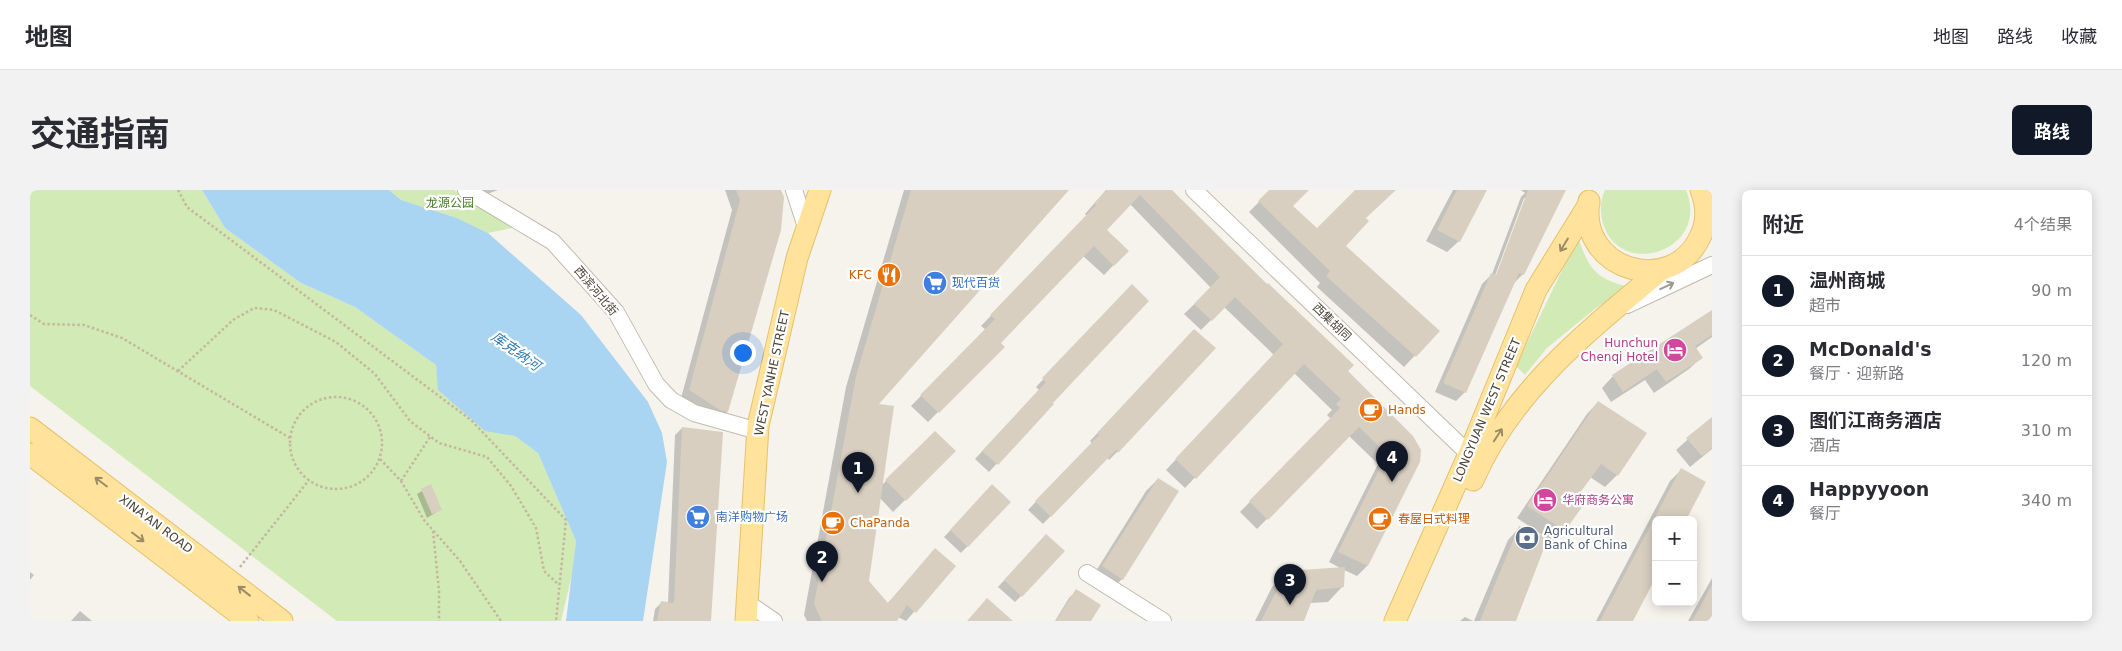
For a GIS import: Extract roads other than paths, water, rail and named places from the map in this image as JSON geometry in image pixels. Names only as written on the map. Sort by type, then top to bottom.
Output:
[{"type":"main road","name":"WEST YANHE STREET","points":[[746,612],[758,431],[797,258],[820,190]]},
{"type":"main road","name":"LONGYUAN WEST STREET","points":[[1395,621],[1469,454],[1536,290],[1591,195]]},
{"type":"main road","points":[[1591,195],[1589,222],[1595,241],[1607,256],[1623,266],[1642,271],[1661,270]]},
{"type":"main road","points":[[1702,269],[1706,213]]},
{"type":"main road","name":"LONGYUAN WEST STREET","points":[[1410,621],[1486,454],[1522,397],[1567,350],[1661,270],[1702,269]]},
{"type":"main road","name":"XINA'AN ROAD","points":[[30,428],[282,621]]},
{"type":"main road","name":"XINA'AN ROAD","points":[[30,454],[248,621]]},
{"type":"street","name":"西滨河北街","points":[[466,190],[553,242],[616,312],[656,384],[671,400],[694,413],[758,431]]},
{"type":"street","points":[[794,190],[806,227]]},
{"type":"street","name":"西集胡同","points":[[1194,190],[1469,454]]},
{"type":"street","points":[[1607,314],[1702,269]]},
{"type":"street","points":[[1087,573],[1163,621]]},
{"type":"street","points":[[746,612],[774,621]]},
{"type":"water","name":"库克纳河","points":[[202,190],[389,190],[401,200],[457,218],[488,233],[581,315],[648,402],[662,433],[667,462],[643,621],[566,621],[576,541],[538,453],[515,436],[485,431],[438,390],[436,365],[355,307],[301,283],[225,228]]},
{"type":"place","name":"KFC","points":[[889,275]]},
{"type":"place","name":"现代百货","points":[[935,283]]},
{"type":"place","name":"Hunchun Chenqi Hotel","points":[[1675,350]]},
{"type":"place","name":"Hands","points":[[1371,410]]},
{"type":"place","name":"Happyyoon","points":[[1392,482]]},
{"type":"place","name":"温州商城","points":[[858,493]]},
{"type":"place","name":"华府商务公寓","points":[[1545,500]]},
{"type":"place","name":"南洋购物广场","points":[[698,517]]},
{"type":"place","name":"春屋日式料理","points":[[1380,519]]},
{"type":"place","name":"ChaPanda","points":[[833,523]]},
{"type":"place","name":"Agricultural Bank of China","points":[[1527,538]]},
{"type":"place","name":"McDonald's","points":[[822,582]]},
{"type":"place","name":"图们江商务酒店","points":[[1290,605]]},
{"type":"park label","name":"龙源公园","points":[[450,203]]}]
